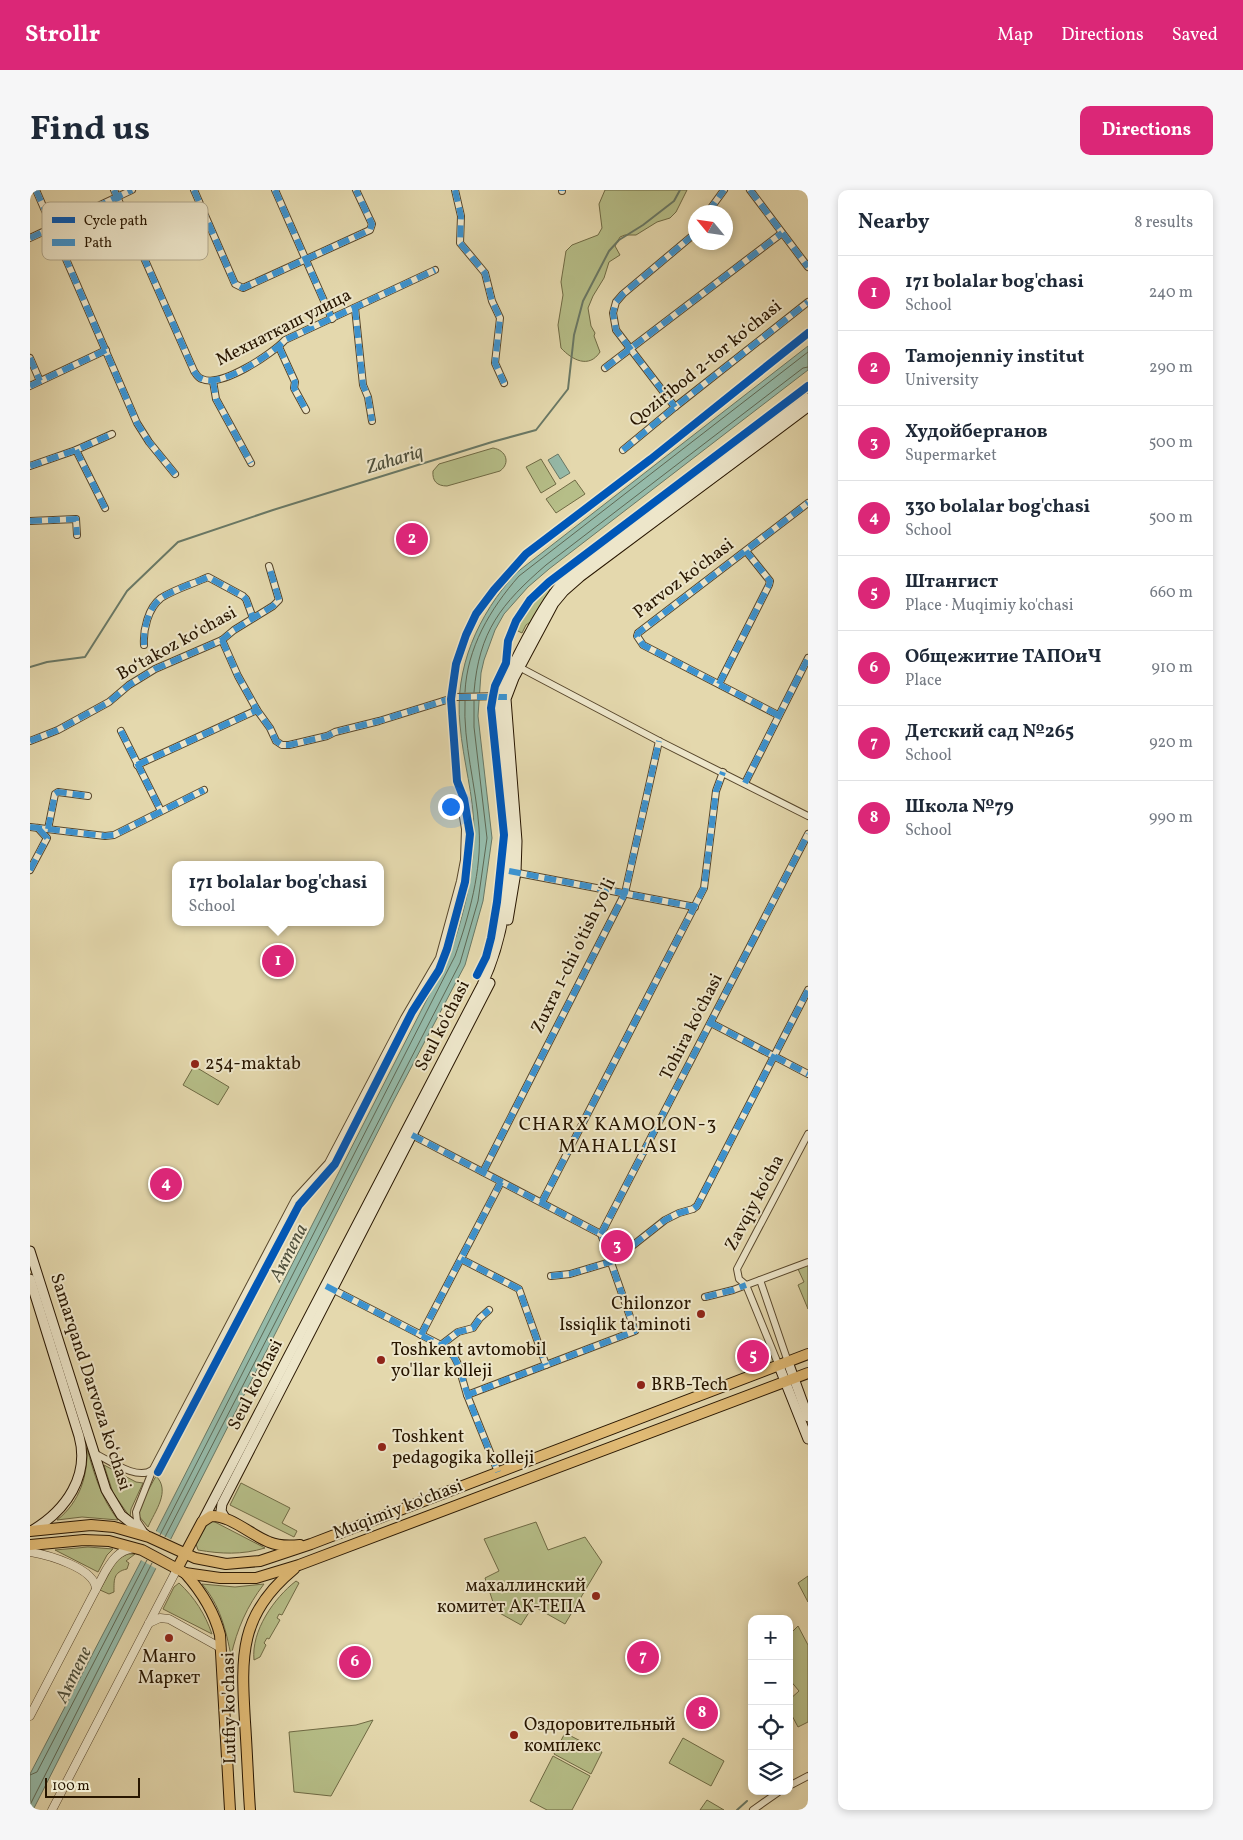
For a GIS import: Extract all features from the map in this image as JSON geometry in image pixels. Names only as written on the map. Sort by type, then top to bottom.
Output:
[{"type":"main road","name":"Seul ko'chasi","points":[[181,1571],[184,1554],[412,1134],[493,977],[503,946],[517,830],[504,696],[546,604],[561,584],[808,398]]},
{"type":"main road","name":"Seul ko'chasi","points":[[517,666],[554,603],[566,588],[808,407]]},
{"type":"main road","name":"Seul ko'chasi","points":[[329,1288],[487,975],[497,944],[513,872]]},
{"type":"main road","name":"Samarqand Darvoza koʻchasi","points":[[30,1251],[106,1490],[114,1506],[129,1523],[149,1537]]},
{"type":"main road","name":"Samarqand Darvoza koʻchasi","points":[[30,1279],[82,1450],[80,1475],[71,1495],[54,1516],[32,1531]]},
{"type":"main road","points":[[225,1518],[221,1511],[222,1504],[329,1288]]},
{"type":"main road","name":"Muqimiy ko'chasi","points":[[32,1531],[99,1525],[149,1537],[184,1554],[218,1563],[244,1563],[269,1559],[808,1354]]},
{"type":"main road","points":[[784,1364],[808,1439]]},
{"type":"main road","name":"Muqimiy ko'chasi","points":[[30,1545],[102,1540],[118,1542],[142,1550],[181,1571],[214,1578],[246,1579],[273,1574],[808,1373]]},
{"type":"main road","points":[[789,1380],[808,1417]]},
{"type":"main road","points":[[659,1411],[665,1427]]},
{"type":"main road","points":[[510,1468],[515,1469],[518,1474],[518,1479],[514,1484]]},
{"type":"main road","points":[[202,1522],[211,1516],[225,1518],[273,1544],[288,1546],[311,1544]]},
{"type":"main road","name":"Lutfiy ko'chasi","points":[[250,1810],[243,1692],[245,1646],[251,1625],[266,1599],[280,1581],[299,1565]]},
{"type":"main road","name":"Lutfiy ko'chasi","points":[[181,1571],[203,1597],[214,1617],[220,1635],[230,1810]]},
{"type":"street","points":[[36,190],[42,204]]},
{"type":"street","points":[[114,190],[117,197]]},
{"type":"street","points":[[106,202],[132,190]]},
{"type":"street","points":[[194,190],[199,202]]},
{"type":"street","points":[[275,190],[332,319]]},
{"type":"street","points":[[208,221],[236,284],[243,288],[370,230],[372,224],[356,190]]},
{"type":"street","points":[[455,190],[461,216],[460,243],[485,273],[492,301],[500,318],[495,363],[504,384]]},
{"type":"street","points":[[713,205],[724,190]]},
{"type":"street","points":[[750,190],[808,267]]},
{"type":"street","name":"Мехнаткаш улица","points":[[117,197],[119,202]]},
{"type":"street","points":[[30,238],[42,232]]},
{"type":"street","points":[[605,368],[782,233]]},
{"type":"street","name":"Qoziribod 2-tor ko‘chasi","points":[[675,407],[616,330],[613,313],[616,302],[626,290],[688,239]]},
{"type":"street","points":[[66,260],[142,433],[175,474]]},
{"type":"street","name":"Мехнаткаш улица","points":[[145,260],[194,371],[201,379],[212,381],[241,372],[279,347],[285,340],[435,270]]},
{"type":"street","name":"Qoziribod 2-tor ko‘chasi","points":[[623,450],[808,302]]},
{"type":"street","points":[[355,308],[363,385],[368,397],[372,421]]},
{"type":"street","points":[[279,347],[295,382],[294,388],[306,410]]},
{"type":"street","points":[[30,386],[106,350]]},
{"type":"street","points":[[30,358],[40,381]]},
{"type":"street","points":[[212,381],[216,399],[251,463]]},
{"type":"street","points":[[30,466],[76,450],[112,434]]},
{"type":"street","points":[[76,450],[105,508]]},
{"type":"street","name":"Parvoz ko'chasi","points":[[778,715],[643,645],[637,636],[638,632],[808,503]]},
{"type":"street","points":[[30,521],[76,519],[77,535]]},
{"type":"street","points":[[719,684],[770,581],[746,550]]},
{"type":"street","name":"Boʻtakoz koʻchasi","points":[[30,741],[58,730],[108,702],[129,685],[155,669],[222,640],[273,606],[279,600],[270,566]]},
{"type":"street","points":[[144,645],[143,634],[150,612],[158,601],[208,577],[243,596],[253,618]]},
{"type":"street","points":[[222,640],[238,676],[257,710],[270,728],[276,742],[282,745],[327,736],[335,732],[453,698],[504,696]]},
{"type":"street","points":[[745,783],[808,658]]},
{"type":"street","points":[[517,666],[659,741],[808,816]]},
{"type":"street","points":[[138,765],[257,710]]},
{"type":"street","points":[[121,731],[161,811]]},
{"type":"street","name":"Zuxra 1-chi o'tish yo'li","points":[[482,1172],[625,893],[659,741]]},
{"type":"street","points":[[542,1202],[704,888],[716,791],[723,772]]},
{"type":"street","points":[[30,827],[105,836],[114,835],[204,790]]},
{"type":"street","points":[[48,829],[55,794],[58,792],[88,796]]},
{"type":"street","points":[[149,1537],[139,1524],[135,1514],[153,1469],[295,1199],[328,1163],[404,1018],[439,958],[464,860],[465,829],[460,799]]},
{"type":"street","points":[[30,870],[47,838],[38,828]]},
{"type":"street","name":"Tohira ko'chasi","points":[[601,1234],[808,834]]},
{"type":"street","points":[[513,872],[695,907]]},
{"type":"street","points":[[551,1276],[570,1274],[610,1262],[616,1254],[627,1250],[665,1220],[697,1206],[808,990]]},
{"type":"street","points":[[711,1023],[808,1074]]},
{"type":"street","points":[[412,1134],[601,1234],[635,1331],[468,1395]]},
{"type":"street","name":"Zavqiy ko'cha","points":[[746,1285],[739,1279],[737,1270],[808,1134]]},
{"type":"street","points":[[421,1335],[501,1182]]},
{"type":"street","points":[[461,1260],[519,1289],[546,1365]]},
{"type":"street","points":[[705,1297],[733,1290],[808,1262]]},
{"type":"street","points":[[760,1280],[784,1364]]},
{"type":"street","points":[[746,1285],[784,1364]]},
{"type":"street","points":[[329,1288],[441,1344],[454,1356],[498,1472]]},
{"type":"street","points":[[441,1344],[458,1332],[473,1328],[489,1310]]},
{"type":"street","points":[[93,1452],[136,1474],[146,1474],[153,1469]]},
{"type":"street","points":[[30,1716],[114,1558],[120,1552],[131,1549],[142,1550]]},
{"type":"street","points":[[30,1552],[55,1557],[96,1578],[104,1575]]},
{"type":"street","points":[[52,1810],[148,1624],[181,1571]]},
{"type":"street","points":[[89,1575],[95,1582],[96,1589]]},
{"type":"street","points":[[148,1624],[157,1618],[169,1618],[221,1648]]},
{"type":"street","points":[[793,1784],[808,1776]]},
{"type":"street","points":[[753,1810],[774,1795]]},
{"type":"green space","points":[[605,190],[687,190],[676,212],[670,218],[657,222],[636,235],[620,237],[615,246],[620,255],[609,262],[604,278],[588,308],[591,326],[600,352],[591,360],[580,361],[570,356],[561,348],[558,325],[563,295],[561,282],[566,251],[572,245],[598,235],[602,228],[599,204]]},
{"type":"green space","points":[[493,448],[501,451],[506,457],[505,464],[500,471],[447,486],[440,485],[434,480],[433,471],[439,464]]},
{"type":"green space","points":[[541,459],[556,484],[541,493],[526,467]]},
{"type":"green space","points":[[575,480],[585,494],[556,513],[546,499]]},
{"type":"green space","points":[[548,589],[550,590],[533,620],[526,625],[522,633],[516,630],[534,600]]},
{"type":"green space","points":[[194,1066],[229,1087],[218,1105],[183,1085]]},
{"type":"green space","points":[[808,1264],[808,1309],[798,1285],[804,1282],[798,1269]]},
{"type":"green space","points":[[87,1448],[95,1476],[112,1512],[118,1520],[82,1517],[57,1520],[72,1505],[81,1487],[86,1468]]},
{"type":"green space","points":[[104,1465],[136,1482],[143,1483],[131,1509],[130,1517],[113,1493]]},
{"type":"green space","points":[[156,1476],[162,1488],[162,1495],[158,1508],[148,1527],[138,1515],[139,1507]]},
{"type":"green space","points":[[241,1483],[290,1508],[282,1523],[297,1531],[294,1537],[230,1505]]},
{"type":"green space","points":[[209,1521],[213,1521],[265,1548],[232,1553],[198,1550],[196,1544]]},
{"type":"green space","points":[[536,1522],[548,1550],[585,1537],[602,1562],[565,1624],[533,1606],[521,1625],[496,1611],[485,1578],[499,1571],[484,1539]]},
{"type":"green space","points":[[88,1547],[113,1549],[107,1555],[98,1572],[55,1550]]},
{"type":"green space","points":[[128,1554],[135,1554],[126,1561],[129,1563],[127,1569],[119,1572],[115,1577],[114,1592],[109,1594],[100,1590],[117,1559]]},
{"type":"green space","points":[[808,1576],[808,1602],[798,1583]]},
{"type":"green space","points":[[296,1581],[299,1583],[282,1615],[279,1614],[277,1618],[280,1620],[269,1639],[267,1638],[264,1643],[266,1645],[260,1657],[254,1660],[256,1638],[260,1627],[272,1606]]},
{"type":"green space","points":[[179,1583],[199,1607],[212,1634],[163,1609],[174,1587]]},
{"type":"green space","points":[[202,1584],[235,1587],[264,1584],[243,1618],[231,1656],[218,1609]]},
{"type":"green space","points":[[798,1626],[808,1645],[808,1722],[798,1727],[793,1718],[793,1696],[799,1691],[793,1684],[793,1631]]},
{"type":"green space","points":[[373,1720],[331,1796],[294,1792],[289,1732],[356,1725]]},
{"type":"green space","points":[[565,1733],[602,1752],[591,1774],[554,1754]]},
{"type":"green space","points":[[683,1738],[724,1761],[711,1786],[669,1763]]},
{"type":"green space","points":[[553,1756],[590,1776],[572,1810],[547,1810],[530,1801]]},
{"type":"green space","points":[[707,1800],[724,1810],[700,1810]]},
{"type":"water","name":"Актепа","points":[[808,346],[808,370],[549,569],[528,587],[504,614],[495,630],[481,673],[478,716],[492,838],[483,901],[465,965],[393,1102],[33,1810],[30,1810],[30,1774],[140,1563],[450,954],[464,909],[474,847],[474,818],[461,738],[459,704],[461,683],[472,643],[490,606],[516,573]]},
{"type":"water","points":[[558,454],[570,473],[560,479],[548,460]]},
{"type":"pier","points":[[154,1530],[172,1540],[157,1569],[139,1559]]},
{"type":"waterway","name":"Zahariq","points":[[30,667],[47,662],[85,657],[127,591],[178,542],[273,510],[536,430],[568,389],[574,335],[583,301],[609,251],[619,240],[643,225],[674,201],[680,190]]},
{"type":"waterway","points":[[737,1810],[747,1801]]},
{"type":"marked path","points":[[36,190],[42,204]]},
{"type":"marked path","points":[[114,190],[119,202]]},
{"type":"marked path","points":[[106,202],[132,190]]},
{"type":"marked path","points":[[194,190],[199,202]]},
{"type":"marked path","points":[[275,190],[332,319]]},
{"type":"marked path","points":[[208,222],[235,284],[243,288],[370,230],[372,224],[356,190]]},
{"type":"marked path","points":[[455,190],[461,216],[460,243],[485,273],[492,301],[500,318],[495,363],[504,383]]},
{"type":"marked path","points":[[713,205],[724,190]]},
{"type":"marked path","points":[[750,190],[808,267]]},
{"type":"marked path","points":[[30,238],[42,232]]},
{"type":"marked path","points":[[605,368],[782,233]]},
{"type":"marked path","points":[[675,407],[616,330],[613,313],[616,302],[623,294],[688,239]]},
{"type":"marked path","points":[[66,260],[137,423],[149,442],[175,474]]},
{"type":"marked path","points":[[145,260],[194,371],[198,377],[210,380],[221,379],[246,368],[285,340],[435,270]]},
{"type":"marked path","points":[[623,450],[808,302]]},
{"type":"marked path","points":[[355,308],[363,385],[368,397],[372,421]]},
{"type":"marked path","points":[[279,347],[295,382],[294,388],[306,410]]},
{"type":"marked path","points":[[30,386],[106,350]]},
{"type":"marked path","points":[[30,358],[40,381]]},
{"type":"marked path","points":[[213,381],[216,399],[251,463]]},
{"type":"marked path","points":[[30,466],[76,450],[112,434]]},
{"type":"marked path","points":[[76,450],[105,508]]},
{"type":"marked path","points":[[778,715],[643,645],[637,636],[638,633],[808,503]]},
{"type":"marked path","points":[[30,521],[76,519],[77,535]]},
{"type":"marked path","points":[[719,684],[770,581],[746,551]]},
{"type":"marked path","points":[[30,741],[58,730],[109,702],[129,685],[155,669],[222,640],[234,630],[273,606],[279,600],[269,566]]},
{"type":"marked path","points":[[144,645],[147,620],[156,602],[172,592],[208,577],[243,596],[253,618]]},
{"type":"marked path","points":[[222,640],[238,676],[257,710],[270,728],[276,741],[282,745],[327,736],[335,732],[379,721],[456,697],[507,697]]},
{"type":"marked path","points":[[745,783],[808,658]]},
{"type":"marked path","points":[[137,765],[257,710]]},
{"type":"marked path","points":[[121,731],[161,811]]},
{"type":"marked path","points":[[483,1172],[625,893],[659,741]]},
{"type":"marked path","points":[[542,1202],[704,888],[716,791],[723,772]]},
{"type":"marked path","points":[[30,827],[105,836],[114,835],[204,790]]},
{"type":"marked path","points":[[48,829],[55,794],[58,792],[88,796]]},
{"type":"marked path","points":[[30,870],[47,838],[38,828]]},
{"type":"marked path","points":[[601,1234],[808,834]]},
{"type":"marked path","points":[[509,871],[695,907]]},
{"type":"marked path","points":[[551,1276],[570,1274],[610,1262],[616,1255],[627,1250],[665,1220],[697,1206],[808,990]]},
{"type":"marked path","points":[[711,1023],[808,1074]]},
{"type":"marked path","points":[[412,1135],[601,1234],[635,1331],[467,1395]]},
{"type":"marked path","points":[[421,1335],[501,1182]]},
{"type":"marked path","points":[[461,1259],[519,1289],[546,1365]]},
{"type":"marked path","points":[[705,1297],[746,1285]]},
{"type":"marked path","points":[[326,1286],[448,1349],[458,1365],[471,1406],[498,1472]]},
{"type":"marked path","points":[[441,1345],[458,1332],[473,1328],[489,1310]]},
{"type":"cycle path","points":[[158,1472],[299,1205],[335,1164],[412,1012],[439,970],[447,949],[465,882],[470,834],[464,799],[457,781],[451,699],[456,664],[476,614],[494,590],[526,554],[651,459],[808,333]]},
{"type":"cycle path","points":[[477,975],[486,957],[491,938],[504,835],[491,708],[495,686],[506,663],[508,641],[516,621],[530,600],[549,582],[808,386]]},
{"type":"place","name":"Tamojenniy institut","points":[[412,539]]},
{"type":"place","name":"171 bolalar bog'chasi","points":[[278,961]]},
{"type":"place","name":"254-maktab","points":[[195,1064]]},
{"type":"place","name":"330 bolalar bog'chasi","points":[[166,1184]]},
{"type":"place","name":"Худойберганов","points":[[617,1246]]},
{"type":"place","name":"Chilonzor Issiqlik ta'minoti","points":[[701,1314]]},
{"type":"place","name":"Штангист","points":[[753,1356]]},
{"type":"place","name":"Toshkent avtomobil yo'llar kolleji","points":[[381,1360]]},
{"type":"place","name":"BRB-Tech","points":[[641,1385]]},
{"type":"place","name":"Toshkent pedagogika kolleji","points":[[382,1447]]},
{"type":"place","name":"махаллинский комитет АК-ТЕПА","points":[[596,1596]]},
{"type":"place","name":"Манго Маркет","points":[[169,1638]]},
{"type":"place","name":"Детский сад №265","points":[[643,1657]]},
{"type":"place","name":"Общежитие ТАПОиЧ","points":[[355,1662]]},
{"type":"place","name":"Школа №79","points":[[702,1713]]},
{"type":"place","name":"Оздоровительный комплекс","points":[[514,1735]]},
{"type":"district","name":"CHARX KAMOLON-3 MAHALLASI","points":[[618,1136]]},
{"type":"water label","name":"Актепе","points":[[74,1675]]}]
